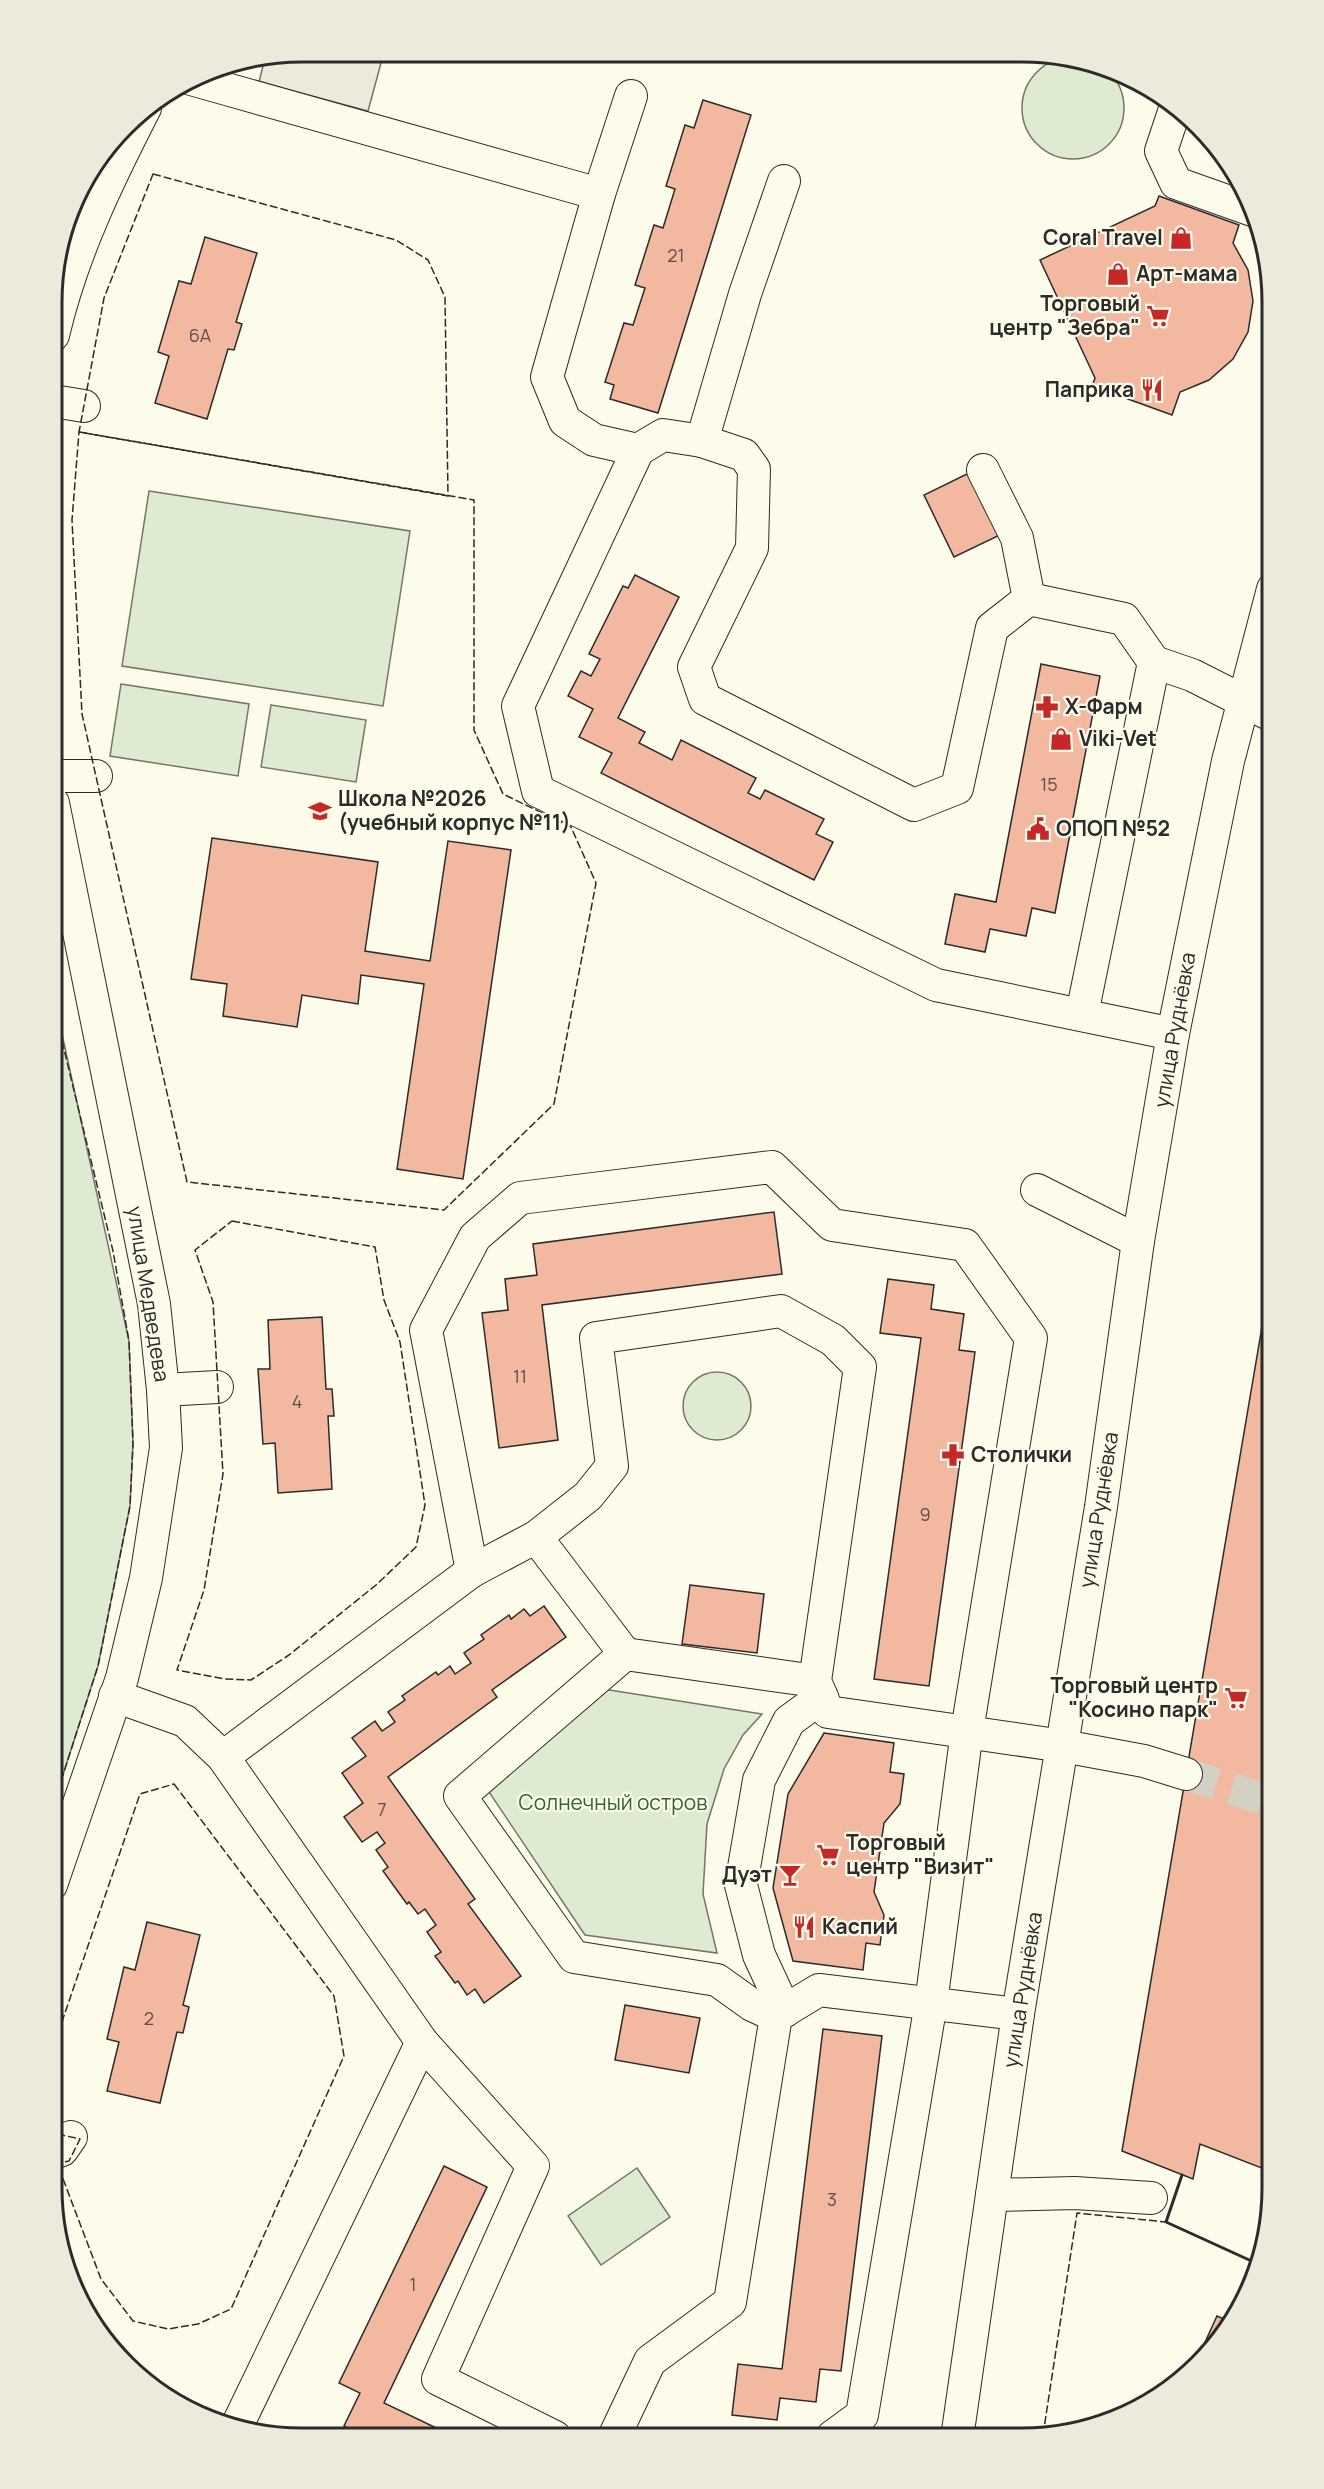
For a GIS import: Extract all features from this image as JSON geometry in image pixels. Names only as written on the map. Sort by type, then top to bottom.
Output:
[{"type":"street","points":[[204,83],[599,194]]},
{"type":"street","points":[[631,96],[599,194],[548,377],[565,421],[594,440],[638,450]]},
{"type":"street","points":[[1173,114],[1161,151],[1176,183],[1243,207]]},
{"type":"street","points":[[62,298],[94,210],[132,132]]},
{"type":"street","points":[[702,441],[745,294],[784,181]]},
{"type":"street","points":[[62,402],[84,406]]},
{"type":"street","points":[[1173,1034],[936,986],[538,790],[518,706],[638,450],[663,435],[702,441],[744,455],[754,469],[752,548],[694,667],[705,699],[914,805],[957,788],[992,628],[1029,599],[1124,619],[1154,662],[1192,675],[1262,711]]},
{"type":"street","points":[[983,470],[1017,538],[1029,599]]},
{"type":"street","name":"улица Руднёвка","points":[[959,2427],[1018,2014],[1101,1507],[1138,1241],[1173,1034],[1242,701],[1262,629]]},
{"type":"street","points":[[1082,1014],[1154,662]]},
{"type":"street","points":[[62,776],[96,776]]},
{"type":"street","name":"улица Медведева","points":[[62,852],[154,1304],[163,1390],[166,1448],[146,1578],[115,1696],[62,1853]]},
{"type":"street","points":[[472,1571],[426,1330],[474,1237],[520,1198],[772,1167],[832,1225],[965,1245],[1031,1338],[967,1731],[931,2003],[862,2415],[846,2427]]},
{"type":"street","points":[[1038,1190],[1138,1241]]},
{"type":"street","points":[[223,1757],[472,1571],[536,1537],[588,1496],[612,1466],[596,1338],[781,1311],[833,1340],[860,1366],[818,1689],[828,1712],[1062,1746],[1144,1761],[1186,1774]]},
{"type":"street","points":[[163,1390],[217,1387]]},
{"type":"street","points":[[536,1537],[625,1654],[818,1689]]},
{"type":"street","points":[[625,1654],[460,1796],[574,1957],[717,1980],[752,2005],[781,2013],[819,1990],[1018,2014]]},
{"type":"street","points":[[619,2427],[650,2361],[730,2302],[781,2013],[759,1955],[741,1884],[759,1780],[789,1721],[818,1689]]},
{"type":"street","points":[[115,1696],[185,1721],[223,1757],[422,2042],[532,2166],[438,2379],[535,2427]]},
{"type":"street","points":[[240,2419],[422,2042]]},
{"type":"street","points":[[992,2195],[1103,2193],[1151,2198]]},
{"type":"green space","points":[[1050,63],[1100,74],[1115,81],[1123,98],[1123,118],[1115,136],[1101,150],[1083,158],[1063,158],[1045,150],[1031,136],[1023,118],[1023,98],[1026,89],[1037,72]]},
{"type":"green space","points":[[149,491],[410,531],[383,706],[122,666]]},
{"type":"green space","points":[[121,684],[249,704],[238,776],[110,756]]},
{"type":"green space","points":[[271,705],[366,720],[356,782],[261,767]]},
{"type":"green space","points":[[62,1034],[129,1341],[133,1443],[130,1506],[98,1666],[62,1778]]},
{"type":"green space","points":[[717,1372],[730,1374],[741,1382],[749,1393],[751,1406],[749,1419],[741,1430],[730,1438],[717,1440],[704,1438],[693,1430],[685,1419],[683,1406],[685,1393],[693,1382],[704,1374]]},
{"type":"green space","name":"Солнечный остров","points":[[603,1689],[762,1714],[743,1735],[724,1769],[707,1824],[703,1894],[717,1953],[585,1935],[485,1786]]},
{"type":"green space","points":[[637,2168],[670,2217],[601,2265],[568,2216]]},
{"type":"shaded area","points":[[286,62],[381,62],[368,111],[259,82],[263,65]]},
{"type":"building","points":[[703,100],[751,115],[658,413],[610,399],[614,385],[605,382],[624,323],[633,325],[645,288],[635,285],[654,225],[663,228],[675,189],[666,186],[685,125],[694,128]]},
{"type":"building","name":"Торговый центр \"Зебра\"","points":[[1159,196],[1239,225],[1233,243],[1248,270],[1253,301],[1248,332],[1233,359],[1209,380],[1180,392],[1172,415],[1092,386],[1095,378],[1040,260],[1155,206]]},
{"type":"building","points":[[205,237],[257,253],[236,322],[242,324],[234,350],[228,349],[207,419],[155,403],[169,356],[158,352],[179,281],[191,284]]},
{"type":"building","points":[[971,472],[1002,534],[954,557],[924,495]]},
{"type":"building","points":[[635,575],[679,597],[618,718],[645,732],[639,743],[672,760],[681,740],[756,778],[748,793],[760,799],[765,790],[824,819],[816,834],[833,842],[814,880],[601,773],[612,753],[579,737],[593,709],[568,696],[581,671],[591,676],[600,659],[589,654],[623,586],[628,588]]},
{"type":"building","points":[[1041,664],[1100,676],[1055,913],[1032,908],[1026,936],[990,929],[985,952],[945,944],[955,894],[996,902]]},
{"type":"building","points":[[212,838],[378,862],[365,951],[430,961],[448,841],[511,850],[463,1179],[397,1169],[424,984],[361,975],[358,1004],[302,995],[297,1027],[223,1016],[227,984],[191,979]]},
{"type":"building","points":[[774,1212],[782,1274],[542,1305],[558,1440],[499,1448],[482,1313],[508,1310],[505,1279],[537,1275],[533,1244]]},
{"type":"building","points":[[888,1279],[934,1285],[931,1309],[964,1314],[959,1350],[975,1352],[929,1686],[874,1679],[921,1338],[880,1333]]},
{"type":"building","points":[[322,1317],[326,1389],[332,1389],[334,1416],[328,1416],[332,1489],[278,1493],[275,1443],[263,1444],[258,1369],[270,1369],[268,1320]]},
{"type":"building","name":"Торговый центр \"Косино парк\"","points":[[1262,1327],[1262,2168],[1200,2144],[1193,2179],[1122,2151]]},
{"type":"building","points":[[690,1585],[764,1594],[757,1653],[682,1644]]},
{"type":"building","points":[[544,1606],[566,1637],[492,1690],[497,1697],[388,1777],[475,1899],[468,1904],[521,1976],[484,2003],[475,1989],[467,1995],[458,1981],[455,1983],[435,1956],[441,1952],[427,1932],[436,1925],[425,1909],[418,1914],[409,1902],[407,1904],[383,1871],[388,1867],[376,1850],[385,1843],[377,1832],[362,1842],[344,1817],[363,1803],[342,1773],[366,1756],[352,1738],[375,1721],[382,1731],[395,1722],[388,1712],[405,1700],[402,1696],[436,1672],[438,1675],[450,1666],[455,1674],[471,1663],[464,1653],[484,1639],[481,1635],[509,1615],[511,1619],[524,1609],[530,1616]]},
{"type":"building","name":"Торговый центр \"Визит\"","points":[[824,1733],[894,1743],[890,1772],[904,1774],[900,1804],[884,1823],[874,1892],[884,1915],[880,1945],[866,1943],[863,1970],[793,1961],[773,1888],[788,1794]]},
{"type":"building","points":[[147,1922],[200,1935],[183,2005],[189,2007],[183,2033],[177,2032],[160,2103],[107,2091],[119,2042],[107,2039],[124,1967],[135,1970]]},
{"type":"building","points":[[625,2005],[700,2018],[689,2073],[615,2060]]},
{"type":"building","points":[[823,2029],[882,2036],[841,2371],[820,2369],[816,2402],[780,2398],[777,2420],[732,2415],[738,2364],[782,2369]]},
{"type":"building","points":[[444,2166],[487,2187],[384,2403],[434,2427],[346,2427],[344,2426],[360,2393],[339,2383]]},
{"type":"building","points":[[1217,2316],[1223,2319],[1213,2334],[1204,2345]]},
{"type":"tunnel","points":[[1186,1774],[1262,1798]]},
{"type":"fence","points":[[153,174],[396,240],[428,260],[445,297],[448,496],[79,432],[104,298],[153,174]]},
{"type":"fence","points":[[79,432],[474,500],[474,730],[503,794],[571,827],[596,883],[554,1104],[444,1210],[187,1182],[82,714],[72,520],[79,432]]},
{"type":"fence","points":[[62,1041],[113,1251],[129,1341],[133,1443],[130,1506],[98,1666],[62,1778]]},
{"type":"fence","points":[[232,1221],[375,1247],[384,1300],[400,1342],[425,1505],[416,1547],[376,1585],[289,1655],[251,1680],[225,1679],[177,1670],[204,1590],[223,1474],[213,1302],[195,1250],[232,1221]]},
{"type":"fence","points":[[62,2176],[101,2279],[133,2321],[168,2329],[198,2324],[231,2309],[344,2056],[334,1996],[174,1784]]},
{"type":"fence","points":[[62,2022],[140,1794],[174,1784]]},
{"type":"fence","points":[[62,2135],[80,2139],[69,2161],[62,2162]]},
{"type":"fence","points":[[1044,2426],[1077,2213],[1166,2222]]},
{"type":"wall","points":[[1182,2175],[1166,2222],[1251,2261]]},
{"type":"place","name":"Coral Travel","points":[[1181,238]]},
{"type":"place","name":"Арт-мама","points":[[1118,274]]},
{"type":"place","name":"Торговый центр \"Зебра\"","points":[[1158,316]]},
{"type":"place","name":"Паприка","points":[[1152,390]]},
{"type":"place","name":"X-Фарм","points":[[1047,707]]},
{"type":"place","name":"Viki-Vet","points":[[1061,739]]},
{"type":"place","name":"Школа №2026 (учебный корпус №11)","points":[[320,811]]},
{"type":"place","name":"ОПОП №52","points":[[1038,829]]},
{"type":"place","name":"Столички","points":[[953,1455]]},
{"type":"place","name":"Торговый центр \"Косино парк\"","points":[[1236,1698]]},
{"type":"place","name":"Торговый центр \"Визит\"","points":[[828,1855]]},
{"type":"place","name":"Дуэт","points":[[790,1875]]},
{"type":"place","name":"Каспий","points":[[804,1927]]}]
